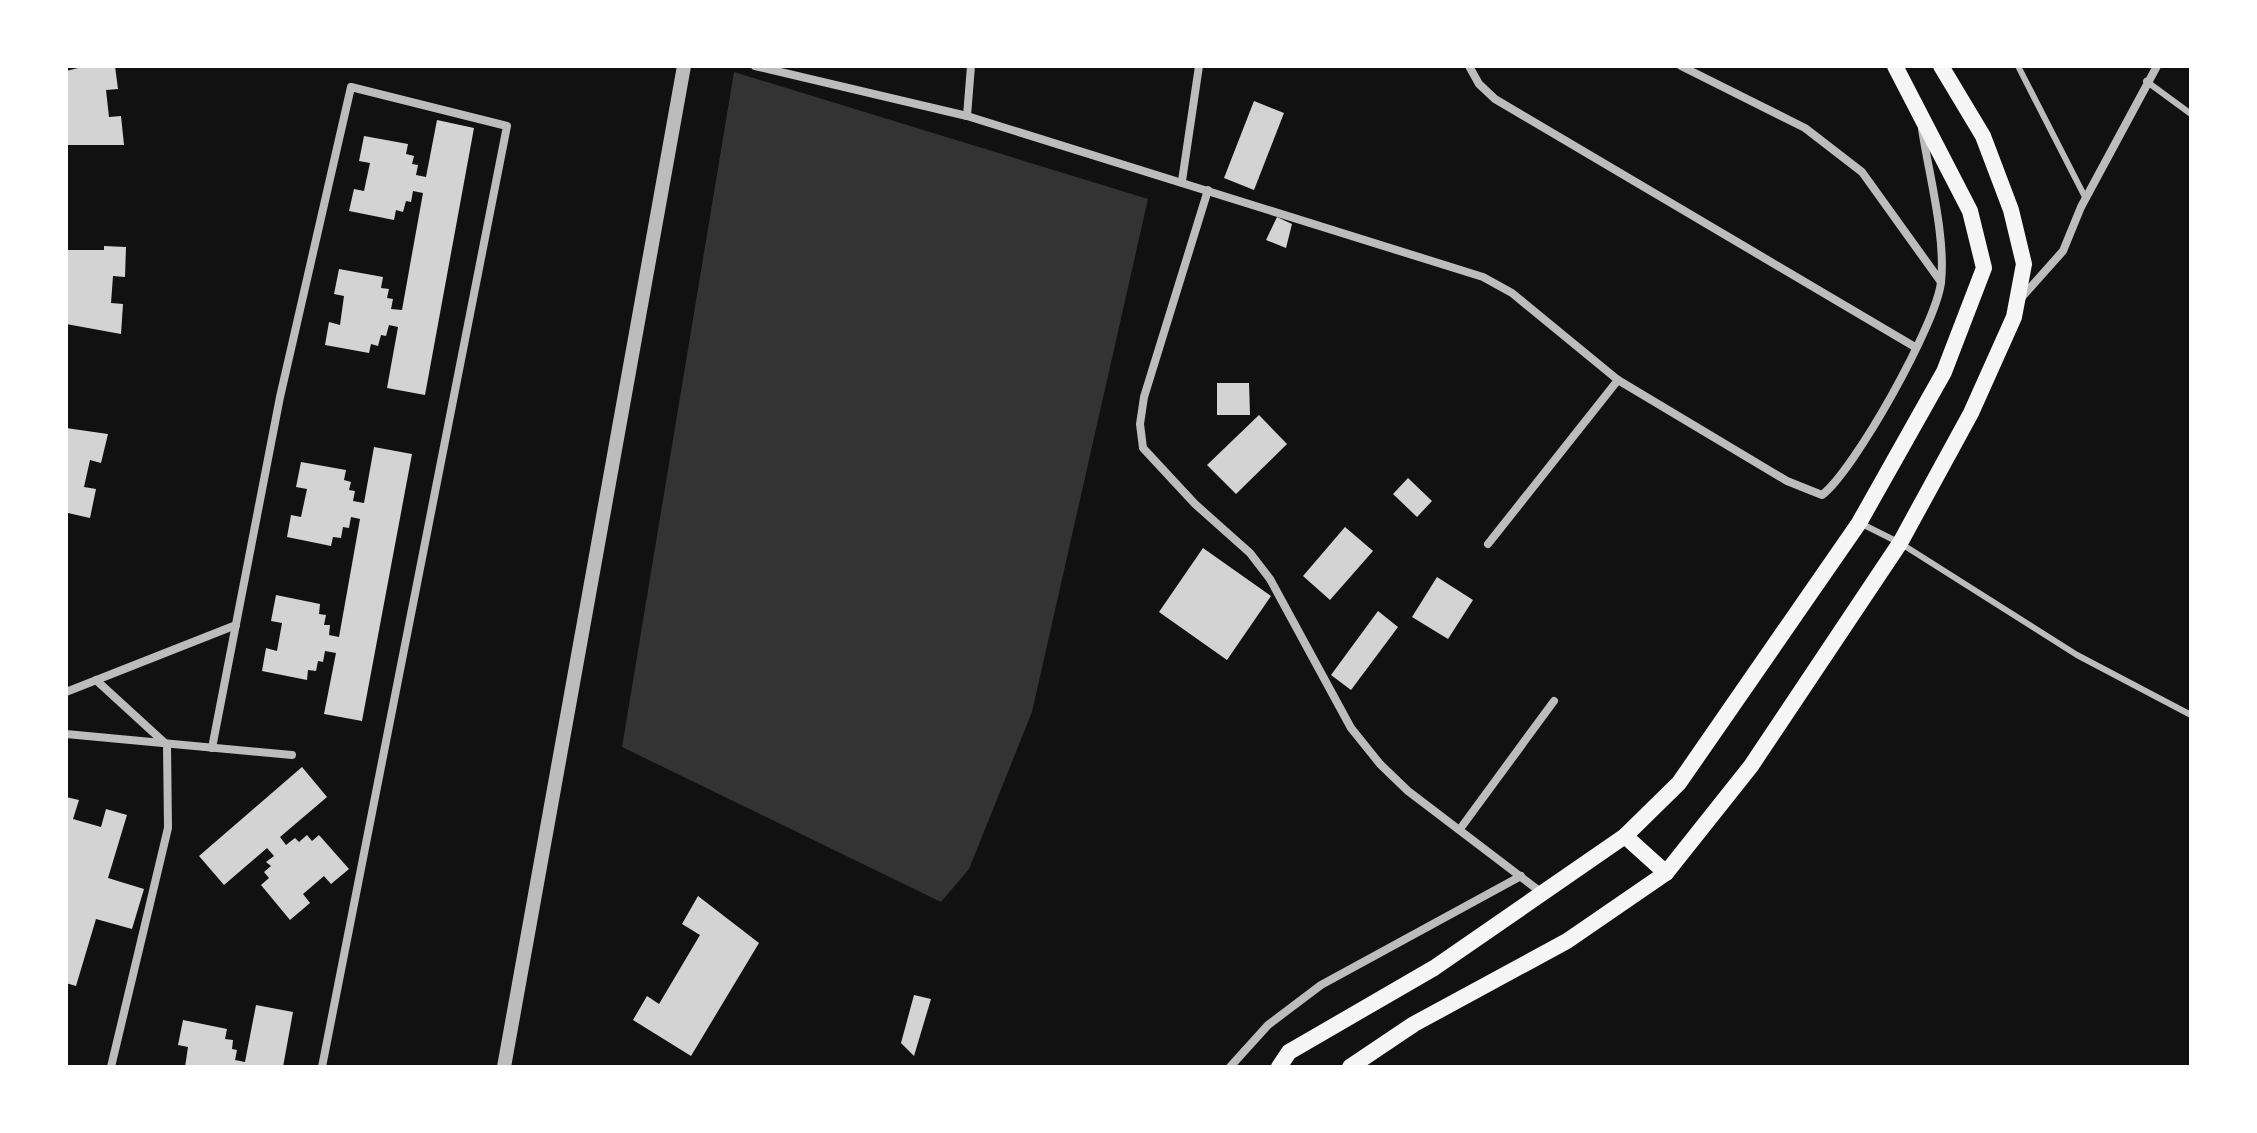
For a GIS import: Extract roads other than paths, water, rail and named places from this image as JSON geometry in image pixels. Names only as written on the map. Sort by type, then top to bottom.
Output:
[{"type":"main road","points":[[1279,1067],[1289,1052],[1434,968],[1625,836],[1679,783],[1859,523],[1944,372],[1984,268],[1970,211],[1895,66]]},
{"type":"main road","points":[[1350,1067],[1414,1024],[1567,941],[1666,873],[1751,766],[1900,543],[1971,413],[2019,300],[2024,264],[2011,210],[1983,136],[1941,66]]},
{"type":"main road","points":[[1625,836],[1666,873]]},
{"type":"street","points":[[504,1067],[684,66]]},
{"type":"street","points":[[755,66],[967,116],[1483,277],[1512,293],[1618,380],[1787,481],[1822,495],[1834,486],[1865,438],[1915,347],[1941,283],[1940,248],[1919,109]]},
{"type":"street","points":[[967,116],[971,66]]},
{"type":"street","points":[[1182,181],[1199,66]]},
{"type":"street","points":[[1469,66],[1479,84],[1495,99],[1915,347]]},
{"type":"street","points":[[1681,66],[1805,128],[1862,172],[1941,283]]},
{"type":"street","points":[[2019,300],[2046,274],[2063,251],[2086,199],[2146,81],[2157,66]]},
{"type":"street","points":[[212,748],[280,397],[351,87],[507,126],[322,1067]]},
{"type":"street","points":[[1208,190],[1144,397],[1140,424],[1143,448],[1186,495],[1250,553],[1270,579],[1351,728],[1380,764],[1408,791],[1543,893]]},
{"type":"street","points":[[1488,544],[1618,380]]},
{"type":"street","points":[[66,692],[236,625]]},
{"type":"street","points":[[96,680],[167,745],[168,828],[111,1067]]},
{"type":"street","points":[[1460,829],[1554,701]]},
{"type":"street","points":[[66,734],[292,755]]},
{"type":"street","points":[[1230,1067],[1268,1025],[1321,985],[1521,876]]},
{"type":"lane","points":[[2018,66],[2086,199]]},
{"type":"lane","points":[[2146,81],[2191,114]]},
{"type":"lane","points":[[1859,523],[1900,543],[2077,655],[2191,715]]}]
